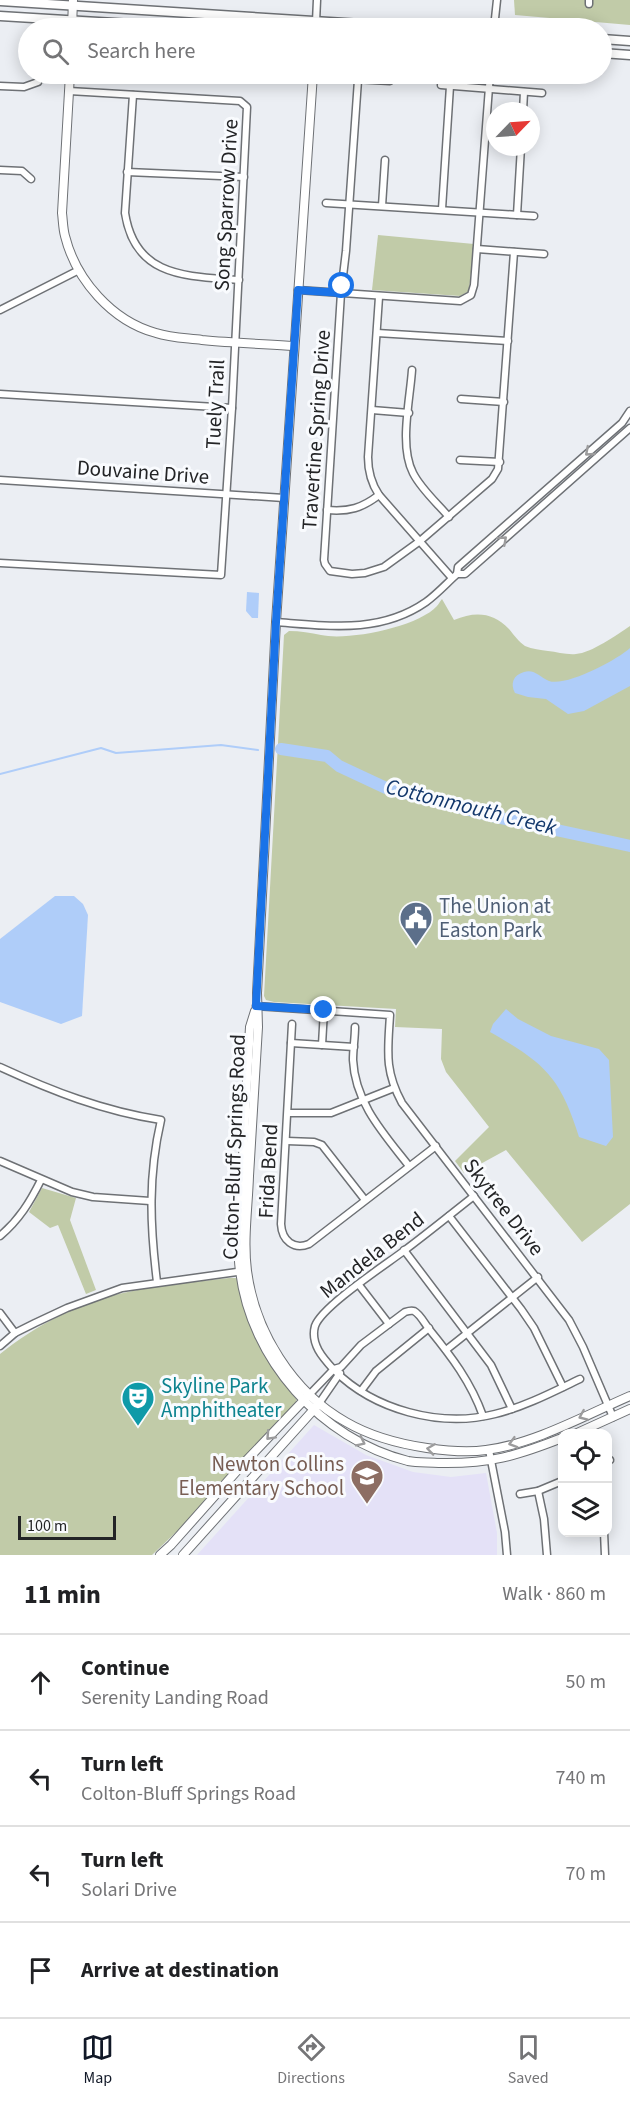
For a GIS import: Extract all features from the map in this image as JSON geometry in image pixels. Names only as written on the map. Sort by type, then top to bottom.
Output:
[{"type":"main road","points":[[0,1],[73,3],[239,18]]},
{"type":"main road","points":[[0,16],[18,18]]},
{"type":"main road","points":[[612,40],[630,41]]},
{"type":"main road","points":[[612,54],[630,55]]},
{"type":"street","points":[[316,18],[317,0]]},
{"type":"street","points":[[495,18],[497,0]]},
{"type":"street","points":[[72,18],[73,3]]},
{"type":"street","points":[[0,86],[24,87],[32,84]]},
{"type":"street","points":[[69,84],[62,213],[65,236],[79,270],[99,298],[109,308],[134,324],[155,333],[236,343],[294,346]]},
{"type":"street","name":"Colton-Bluff Springs Road","points":[[311,84],[276,622],[256,1006],[249,1038],[240,1218],[244,1271],[253,1322],[266,1349],[303,1401],[332,1426],[374,1448],[408,1461],[468,1463],[518,1455],[558,1440]]},
{"type":"street","name":"Travertine Spring Drive","points":[[358,84],[341,293],[324,560],[326,567],[334,572],[352,574],[375,571],[420,541]]},
{"type":"street","points":[[298,290],[379,297],[463,300],[473,291],[489,84]]},
{"type":"street","points":[[441,85],[542,93]]},
{"type":"street","points":[[442,209],[450,86]]},
{"type":"street","name":"Song Sparrow Drive","points":[[69,91],[240,101],[245,104],[248,111],[236,343]]},
{"type":"street","points":[[523,102],[524,92]]},
{"type":"street","points":[[133,95],[125,213],[135,241],[151,261],[178,274],[239,280]]},
{"type":"street","points":[[517,215],[520,156]]},
{"type":"street","points":[[382,206],[385,160]]},
{"type":"street","points":[[0,170],[22,171],[31,179]]},
{"type":"street","points":[[127,172],[244,177]]},
{"type":"street","points":[[326,203],[534,216]]},
{"type":"street","points":[[477,249],[544,254]]},
{"type":"street","points":[[420,541],[492,478],[500,462],[514,252]]},
{"type":"street","points":[[0,310],[79,270]]},
{"type":"street","points":[[379,297],[368,466],[373,484],[380,495],[420,541],[455,576]]},
{"type":"street","points":[[377,333],[508,341]]},
{"type":"street","name":"Tuely Trail","points":[[0,563],[221,575],[236,343]]},
{"type":"street","points":[[412,370],[407,451],[412,471],[424,489],[449,517]]},
{"type":"street","points":[[0,394],[232,408]]},
{"type":"street","points":[[461,399],[504,402]]},
{"type":"street","points":[[276,622],[340,627],[372,624],[416,608],[428,601],[455,576],[458,567],[622,423],[630,408]]},
{"type":"street","points":[[372,410],[409,413]]},
{"type":"street","points":[[455,576],[465,574],[630,428]]},
{"type":"street","points":[[460,460],[500,462]]},
{"type":"street","name":"Douvaine Drive","points":[[0,480],[284,498]]},
{"type":"street","points":[[327,510],[345,511],[360,508],[380,495]]},
{"type":"street","points":[[256,1006],[324,1010],[322,1045]]},
{"type":"street","name":"Skytree Drive","points":[[324,1010],[390,1015],[388,1060],[390,1075],[402,1103],[569,1320],[613,1417]]},
{"type":"street","name":"Frida Bend","points":[[292,1024],[282,1230],[283,1236],[290,1244],[301,1246],[309,1244],[436,1146]]},
{"type":"street","points":[[355,1028],[355,1075],[363,1101],[377,1125],[409,1166]]},
{"type":"street","points":[[291,1043],[354,1047]]},
{"type":"street","points":[[0,1067],[90,1104],[160,1120],[150,1201],[157,1282]]},
{"type":"street","points":[[288,1113],[331,1113],[394,1088]]},
{"type":"street","points":[[287,1141],[314,1142],[322,1145],[365,1200]]},
{"type":"street","points":[[0,1161],[72,1192],[93,1197],[150,1201]]},
{"type":"street","points":[[0,1236],[29,1205],[41,1180]]},
{"type":"street","name":"Mandela Bend","points":[[474,1196],[322,1316],[315,1325],[314,1336],[320,1354],[337,1368],[340,1375],[374,1399],[409,1412],[438,1418],[483,1416],[512,1409],[580,1379]]},
{"type":"street","points":[[449,1216],[534,1328],[563,1387]]},
{"type":"street","points":[[404,1251],[491,1365],[512,1409]]},
{"type":"street","points":[[0,1346],[15,1333],[101,1294],[157,1282],[244,1271]]},
{"type":"street","name":"Colton-Bluff Springs Road","points":[[244,1271],[257,1312],[272,1345],[293,1377],[345,1422],[410,1446],[461,1451],[489,1450],[534,1437],[630,1396]]},
{"type":"street","points":[[446,1350],[538,1277]]},
{"type":"street","points":[[359,1285],[389,1324]]},
{"type":"street","points":[[160,1555],[310,1394],[361,1346],[407,1311],[416,1312],[446,1350],[470,1385],[483,1416]]},
{"type":"street","points":[[0,1313],[15,1333]]},
{"type":"street","points":[[361,1390],[376,1371],[429,1328]]},
{"type":"street","points":[[171,1545],[182,1555],[313,1410],[340,1375]]},
{"type":"street","points":[[586,1429],[630,1409]]},
{"type":"street","points":[[489,1450],[505,1532],[507,1555]]},
{"type":"street","points":[[520,1494],[538,1491],[558,1483]]},
{"type":"street","points":[[538,1491],[544,1519],[547,1555]]},
{"type":"street","points":[[604,1537],[604,1555]]},
{"type":"shaded area","name":"Newton Collins Elementary School","points":[[314,1425],[366,1455],[413,1472],[451,1477],[486,1473],[497,1533],[497,1555],[197,1555]]},
{"type":"green space","points":[[514,0],[630,0],[630,25],[612,23],[612,18],[550,18],[515,15]]},
{"type":"green space","points":[[378,235],[474,244],[469,291],[460,296],[372,290]]},
{"type":"green space","points":[[442,599],[454,620],[476,614],[490,616],[503,623],[525,646],[562,653],[582,653],[604,643],[630,626],[630,1204],[582,1242],[506,1150],[464,1173],[455,1161],[489,1127],[446,1072],[441,1059],[442,1029],[395,1027],[396,1009],[274,1002],[266,1000],[264,996],[284,635],[289,631],[348,636],[382,631],[428,614]]},
{"type":"green space","points":[[42,1188],[76,1198],[70,1220],[96,1290],[86,1294],[58,1225],[50,1228],[29,1212]]},
{"type":"green space","points":[[229,1278],[239,1280],[297,1397],[296,1402],[191,1518],[152,1555],[0,1555],[0,1354],[58,1316],[107,1297],[149,1288]]},
{"type":"water","points":[[247,592],[259,593],[258,618],[252,618],[246,611]]},
{"type":"water","points":[[630,648],[630,686],[584,711],[568,714],[546,699],[515,693],[513,683],[520,673],[534,672],[549,681],[567,680],[603,665]]},
{"type":"water","points":[[55,896],[74,896],[83,904],[88,915],[82,1016],[61,1024],[0,1002],[0,939]]},
{"type":"water","points":[[506,1009],[518,1019],[551,1036],[599,1049],[609,1060],[613,1137],[606,1146],[579,1137],[565,1099],[548,1073],[524,1053],[490,1032],[493,1024]]},
{"type":"waterway","name":"Cottonmouth Creek","points":[[0,774],[101,748],[116,753],[221,745],[258,750]]},
{"type":"waterway","name":"Cottonmouth Creek","points":[[281,749],[327,756],[339,766],[386,788],[496,817],[630,846]]},
{"type":"place","name":"The Union at Easton Park","points":[[416,947]]},
{"type":"place","name":"Skyline Park Amphitheater","points":[[138,1427]]},
{"type":"place","name":"Newton Collins Elementary School","points":[[367,1505]]},
{"type":"route","points":[[324,1010],[256,1006],[276,622],[298,290],[341,293],[342,286]]}]
